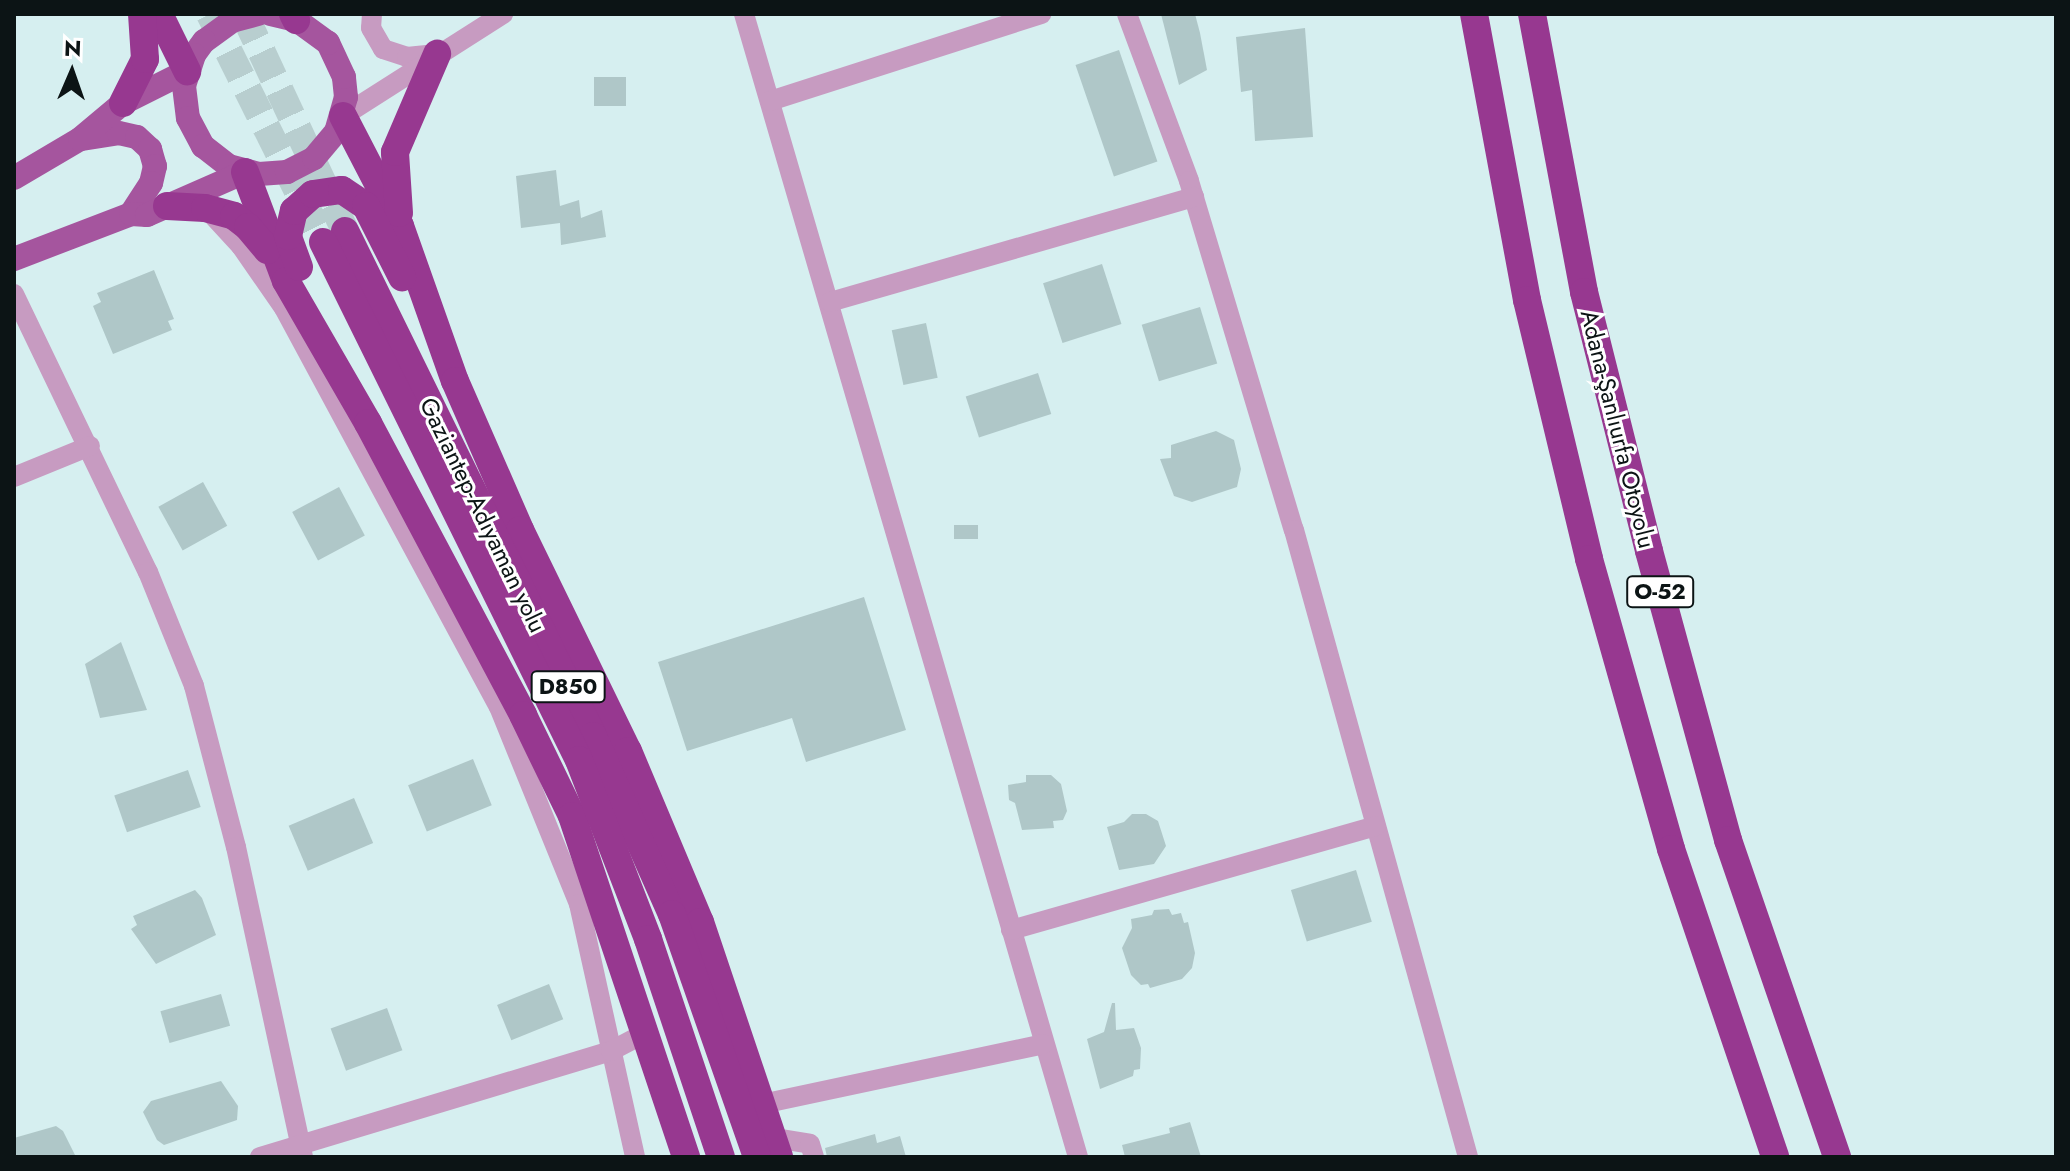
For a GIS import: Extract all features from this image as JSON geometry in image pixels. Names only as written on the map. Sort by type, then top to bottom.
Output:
[{"type":"highway","points":[[123,103],[145,59],[142,14]]},
{"type":"highway","points":[[159,14],[187,71]]},
{"type":"highway","name":"O-52","points":[[1474,14],[1527,300],[1601,605],[1671,849],[1775,1157]]},
{"type":"highway","name":"Adana-Şanlıurfa Otoyolu","points":[[1532,14],[1584,292],[1649,551],[1728,840],[1837,1157]]},
{"type":"highway","points":[[400,226],[395,152],[437,54]]},
{"type":"highway","points":[[343,116],[400,226],[455,381]]},
{"type":"highway","points":[[245,172],[286,281]]},
{"type":"highway","points":[[368,423],[291,248],[289,223],[302,201],[313,194],[342,190],[366,206],[455,381],[520,530],[628,751],[700,922],[762,1104],[770,1151]]},
{"type":"highway","points":[[167,206],[205,208],[234,216],[248,227],[286,281],[368,423],[523,715],[572,816],[647,1032],[686,1157]]},
{"type":"highway","name":"Gaziantep-Adıyaman yolu","points":[[721,1157],[648,939],[579,760],[334,237],[599,750],[672,914],[770,1151]]},
{"type":"main road","points":[[258,14],[232,21],[204,41],[187,71],[185,102],[194,132],[215,158],[245,172],[273,174],[300,167],[327,146],[343,116],[344,77],[338,59],[313,29],[292,15]]},
{"type":"main road","points":[[14,178],[80,139],[123,103],[187,71]]},
{"type":"main road","points":[[80,139],[119,133],[137,137],[150,149],[155,166],[151,183],[131,214]]},
{"type":"main road","points":[[14,259],[131,214],[147,215],[245,172]]},
{"type":"street","points":[[372,14],[371,28],[383,49],[407,57],[437,54]]},
{"type":"street","points":[[343,116],[503,14]]},
{"type":"street","points":[[744,14],[1078,1157]]},
{"type":"street","points":[[770,101],[1041,14]]},
{"type":"street","points":[[1127,14],[1194,197],[1294,530],[1468,1157]]},
{"type":"street","points":[[830,302],[1194,197]]},
{"type":"street","points":[[205,208],[241,246],[284,308],[499,707],[579,904],[635,1157]]},
{"type":"street","points":[[14,294],[90,446],[148,572],[194,686],[236,847],[302,1151]]},
{"type":"street","points":[[14,477],[90,446]]},
{"type":"street","points":[[1011,930],[1375,826]]},
{"type":"street","points":[[260,1157],[302,1151],[611,1051],[647,1032]]},
{"type":"street","points":[[762,1104],[1044,1044]]},
{"type":"street","points":[[770,1151],[810,1144],[814,1157]]},
{"type":"building","points":[[1161,14],[1195,14],[1200,33],[1207,70],[1179,85]]},
{"type":"building","points":[[1305,28],[1313,137],[1255,141],[1252,90],[1241,92],[1236,37]]},
{"type":"building","points":[[1119,50],[1157,162],[1114,177],[1076,65]]},
{"type":"building","points":[[594,77],[626,77],[626,106],[594,106]]},
{"type":"building","points":[[556,170],[560,206],[579,200],[581,218],[602,210],[606,237],[561,245],[560,223],[521,228],[516,176]]},
{"type":"building","points":[[1102,264],[1121,324],[1063,343],[1043,283]]},
{"type":"building","points":[[154,270],[174,319],[168,321],[172,330],[113,354],[93,306],[101,302],[97,293]]},
{"type":"building","points":[[1200,307],[1217,363],[1159,381],[1142,325]]},
{"type":"building","points":[[926,323],[938,378],[903,385],[892,330]]},
{"type":"building","points":[[1038,373],[1051,414],[979,437],[966,396]]},
{"type":"building","points":[[1216,431],[1234,440],[1241,469],[1237,487],[1192,502],[1174,496],[1160,459],[1171,458],[1171,445]]},
{"type":"building","points":[[203,482],[227,526],[183,550],[158,507]]},
{"type":"building","points":[[339,487],[365,536],[318,560],[292,512]]},
{"type":"building","points":[[954,525],[978,525],[978,539],[954,539]]},
{"type":"building","points":[[864,597],[906,730],[806,762],[792,718],[687,751],[658,662]]},
{"type":"building","points":[[121,642],[147,710],[100,718],[85,664]]},
{"type":"building","points":[[473,759],[492,805],[427,832],[408,785]]},
{"type":"building","points":[[188,770],[201,807],[127,832],[114,795]]},
{"type":"building","points":[[1026,775],[1051,775],[1061,784],[1067,811],[1063,820],[1053,821],[1054,828],[1022,830],[1015,803],[1009,800],[1008,785],[1026,782]]},
{"type":"building","points":[[354,798],[373,843],[308,871],[289,826]]},
{"type":"building","points":[[1132,814],[1146,814],[1158,821],[1166,846],[1154,864],[1119,870],[1107,827],[1124,822]]},
{"type":"building","points":[[1356,870],[1372,922],[1307,942],[1291,890]]},
{"type":"building","points":[[195,890],[202,898],[216,935],[156,964],[131,929],[137,925],[133,916]]},
{"type":"building","points":[[1169,909],[1172,915],[1181,913],[1184,923],[1188,922],[1195,953],[1192,968],[1182,979],[1150,988],[1148,984],[1141,985],[1131,975],[1122,948],[1132,928],[1131,919],[1152,915],[1154,910]]},
{"type":"building","points":[[549,984],[563,1019],[511,1040],[497,1005]]},
{"type":"building","points":[[221,994],[230,1026],[170,1043],[160,1011]]},
{"type":"building","points":[[1112,1003],[1115,1003],[1116,1030],[1134,1028],[1141,1048],[1140,1069],[1134,1070],[1133,1076],[1100,1089],[1087,1039],[1104,1032]]},
{"type":"building","points":[[387,1008],[402,1050],[346,1071],[331,1029]]},
{"type":"building","points":[[221,1081],[238,1106],[237,1120],[164,1145],[157,1140],[143,1112],[151,1101]]},
{"type":"building","points":[[1190,1122],[1201,1157],[1125,1157],[1122,1145],[1170,1133],[1169,1128]]},
{"type":"building","points":[[56,1126],[63,1131],[76,1157],[14,1157],[14,1138]]},
{"type":"building","points":[[875,1134],[877,1143],[900,1136],[906,1157],[827,1157],[825,1148]]},
{"type":"tunnel","points":[[210,14],[323,242]]},
{"type":"tunnel","points":[[244,14],[345,231]]}]
